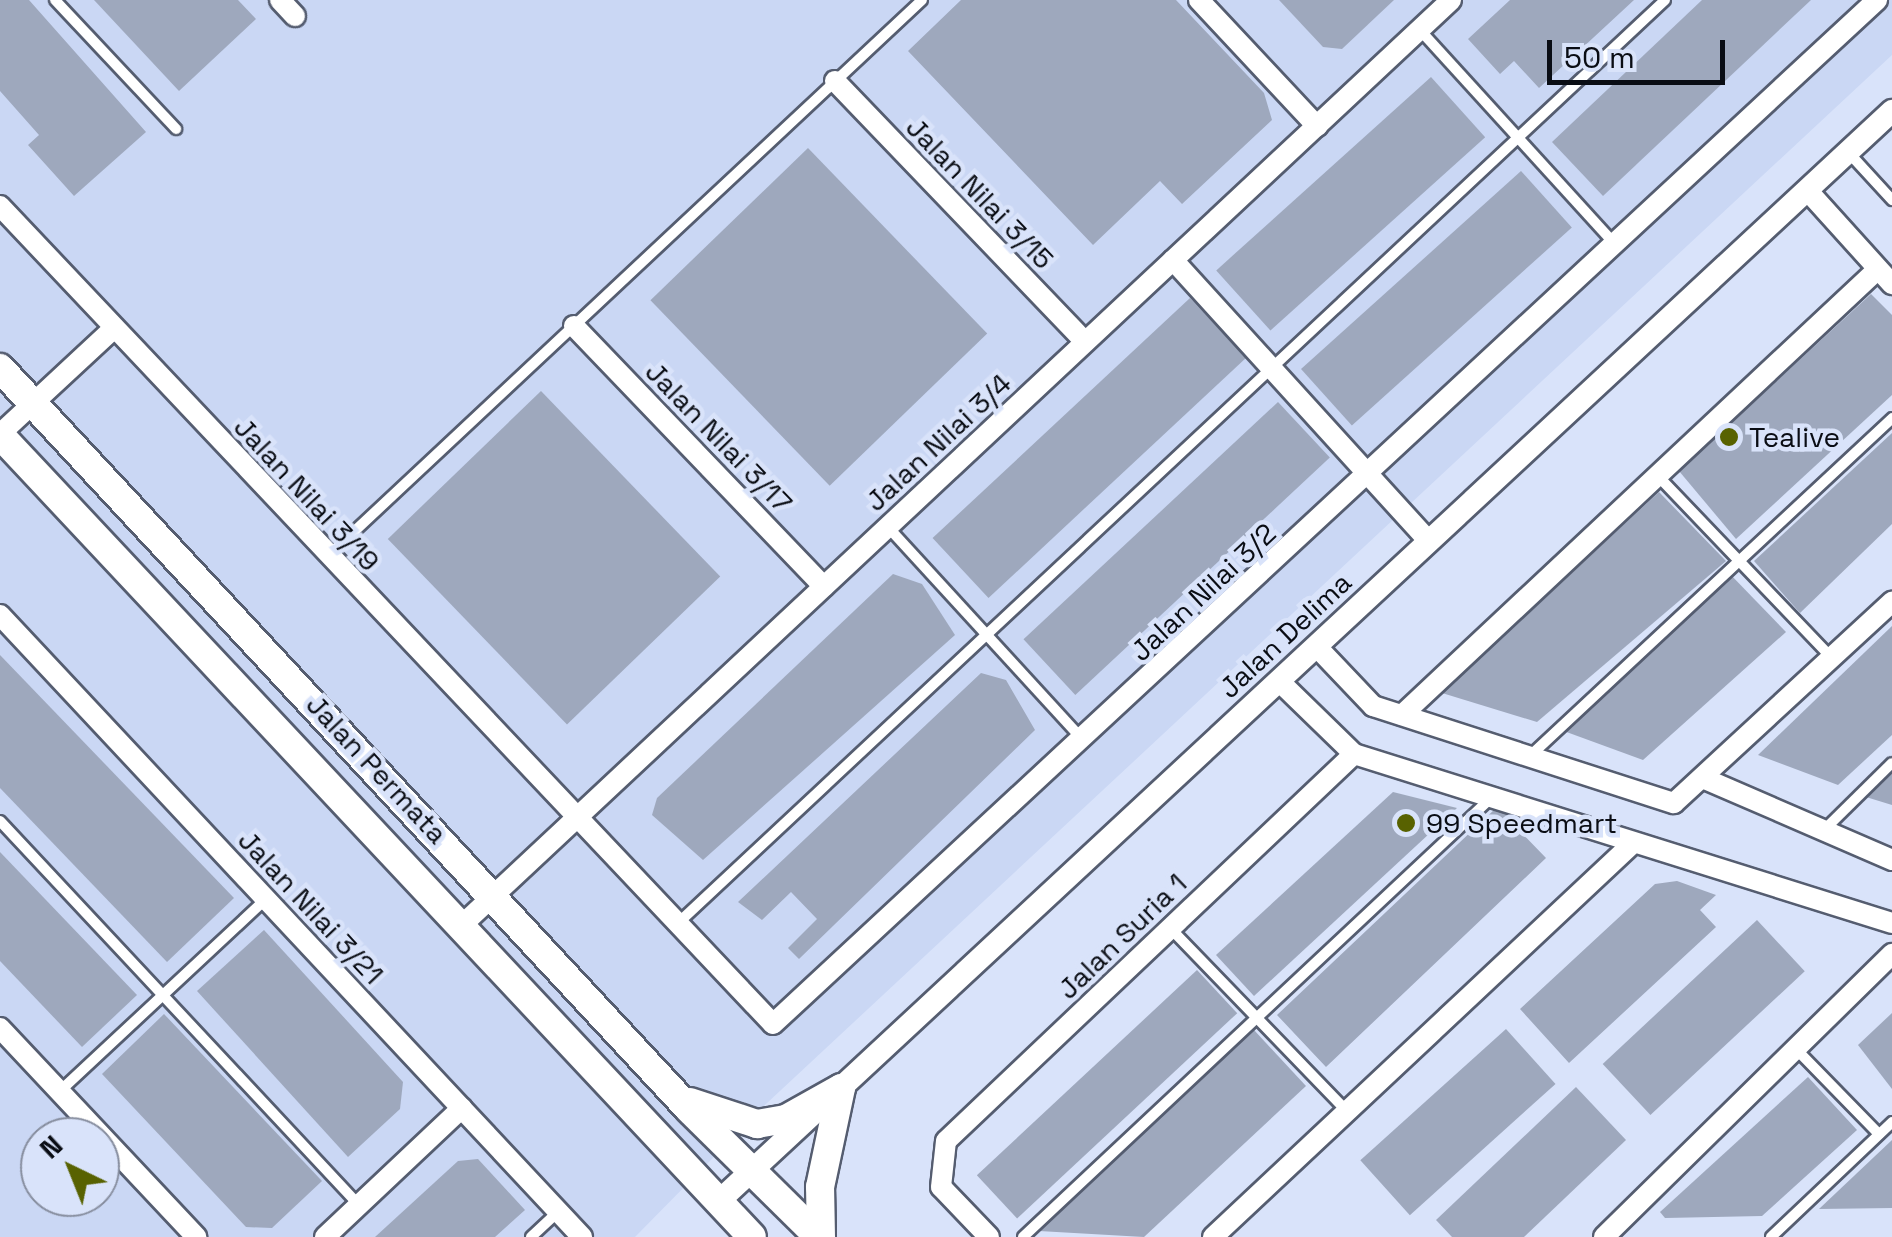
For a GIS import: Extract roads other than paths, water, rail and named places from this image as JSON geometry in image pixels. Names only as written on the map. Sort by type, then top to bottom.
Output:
[{"type":"main road","name":"Jalan Permata","points":[[0,368],[495,895],[678,1097],[820,1237]]},
{"type":"main road","name":"Jalan Permata","points":[[0,434],[752,1237]]},
{"type":"main road","points":[[678,1097],[757,1124],[786,1119],[841,1088]]},
{"type":"main road","points":[[820,1237],[820,1188],[841,1088]]},
{"type":"street","points":[[280,0],[295,16]]},
{"type":"street","points":[[1198,0],[1317,126]]},
{"type":"street","name":"Jalan Nilai 3/2","points":[[574,820],[761,1019],[780,1023],[1877,0]]},
{"type":"street","points":[[1886,0],[1892,6]]},
{"type":"street","name":"Jalan Nilai 3/4","points":[[462,925],[1420,30],[1439,4]]},
{"type":"street","name":"Jalan Nilai 3/15","points":[[835,82],[1085,342]]},
{"type":"street","name":"Jalan Delima","points":[[718,1202],[1892,111]]},
{"type":"street","points":[[1402,715],[1656,474],[1885,276],[1807,190]]},
{"type":"street","name":"Jalan Nilai 3/19","points":[[0,206],[574,820]]},
{"type":"street","points":[[1173,260],[1430,541]]},
{"type":"street","name":"Jalan Nilai 3/17","points":[[574,326],[824,586]]},
{"type":"street","points":[[0,434],[114,328]]},
{"type":"street","points":[[1316,646],[1365,701],[1674,803],[1705,780],[1892,602]]},
{"type":"street","name":"Jalan Nilai 3/21","points":[[0,615],[582,1237]]},
{"type":"street","points":[[1280,682],[1354,754],[1630,845],[1892,923]]},
{"type":"street","name":"Jalan Suria 1","points":[[989,1237],[950,1204],[937,1164],[946,1141],[1354,754]]},
{"type":"street","points":[[1705,780],[1892,860]]},
{"type":"street","points":[[1213,1237],[1630,845]]},
{"type":"street","points":[[1604,1237],[1892,954]]},
{"type":"street","points":[[0,1028],[196,1237]]},
{"type":"street","points":[[325,1237],[462,1108]]},
{"type":"lane","points":[[54,0],[176,129]]},
{"type":"lane","points":[[328,556],[922,0]]},
{"type":"lane","points":[[674,927],[1665,0]]},
{"type":"lane","points":[[1420,30],[1615,244]]},
{"type":"lane","points":[[1848,152],[1892,200]]},
{"type":"lane","points":[[1530,756],[1892,418]]},
{"type":"lane","points":[[1656,474],[1833,658]]},
{"type":"lane","points":[[888,526],[1084,741]]},
{"type":"lane","points":[[1824,830],[1892,763]]},
{"type":"lane","points":[[1023,1237],[1492,798]]},
{"type":"lane","points":[[0,821],[359,1205]]},
{"type":"lane","points":[[60,1092],[266,899]]},
{"type":"lane","points":[[1170,928],[1348,1112]]},
{"type":"lane","points":[[1794,1048],[1879,1134]]},
{"type":"lane","points":[[1771,1237],[1892,1122]]},
{"type":"lane","points":[[531,1237],[558,1212]]},
{"type":"place","name":"Tealive","points":[[1729,437]]},
{"type":"place","name":"99 Speedmart","points":[[1406,823]]}]
